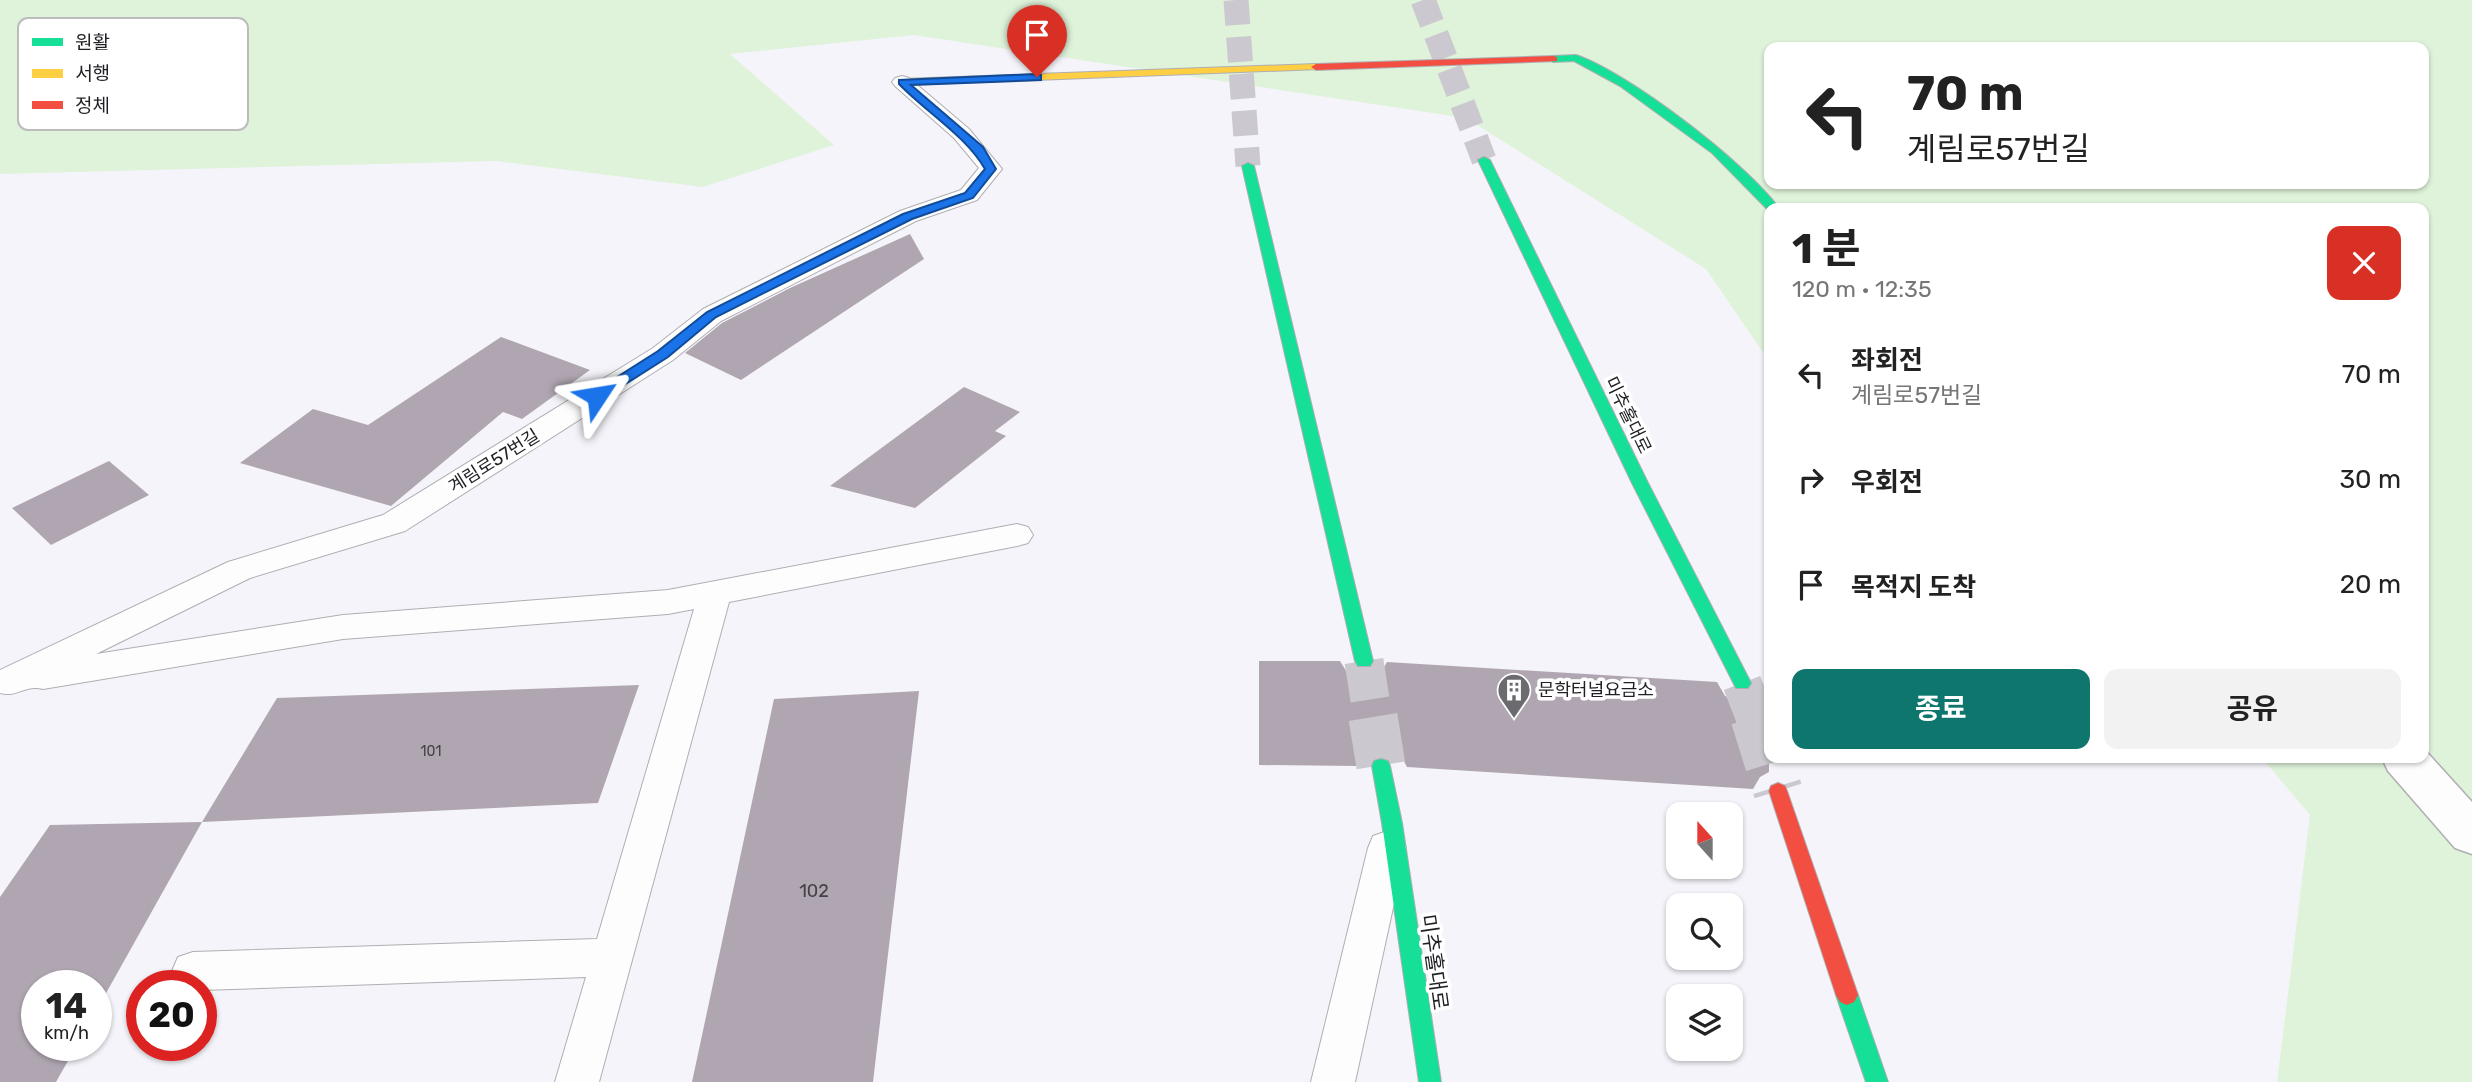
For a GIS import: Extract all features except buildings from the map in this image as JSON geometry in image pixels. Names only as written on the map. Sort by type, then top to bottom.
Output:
[{"type":"main road","points":[[902,82],[1576,58],[1624,84],[1716,151],[1768,203]]},
{"type":"main road","name":"미추홀대로","points":[[1484,160],[1640,483],[1742,683]]},
{"type":"main road","points":[[1248,166],[1364,661]]},
{"type":"main road","name":"미추홀대로","points":[[1381,766],[1392,823],[1430,1082]]},
{"type":"main road","points":[[1778,791],[1877,1082]]},
{"type":"street","points":[[2408,763],[2472,834]]},
{"type":"lane","name":"계림로57번길","points":[[4,683],[239,570],[394,523],[663,354],[712,315],[908,216],[969,195],[991,169],[979,149],[927,107],[902,82]]},
{"type":"lane","name":"계림로57번길","points":[[4,683],[342,627],[668,602],[1017,535]]},
{"type":"lane","points":[[577,1082],[715,593]]},
{"type":"lane","points":[[1333,1082],[1392,823]]},
{"type":"lane","points":[[217,970],[612,957]]},
{"type":"green space","points":[[0,0],[2472,0],[2472,1082],[2277,1082],[2310,815],[2266,763],[2429,763],[2429,203],[1764,203],[1764,354],[1706,269],[1466,118],[914,35],[730,54],[834,145],[703,187],[496,161],[0,174]]},
{"type":"tunnel","points":[[1236,0],[1248,166]]},
{"type":"tunnel","points":[[1423,0],[1484,160]]},
{"type":"tunnel","points":[[1364,661],[1373,719]]},
{"type":"tunnel","points":[[1742,683],[1756,719]]},
{"type":"tunnel","points":[[1373,717],[1381,766]]},
{"type":"tunnel","points":[[1755,717],[1764,746]]},
{"type":"tunnel","points":[[1769,763],[1778,791]]},
{"type":"traffic: fast","points":[[1553,59],[1576,58],[1624,84],[1716,151],[1768,203]]},
{"type":"traffic: fast","points":[[1484,160],[1640,483],[1742,683]]},
{"type":"traffic: fast","points":[[1248,166],[1364,661]]},
{"type":"traffic: fast","points":[[1381,766],[1392,823],[1430,1082]]},
{"type":"traffic: fast","points":[[1847,995],[1877,1082]]},
{"type":"traffic: slow","points":[[902,82],[1316,67]]},
{"type":"traffic: jam","points":[[1316,67],[1553,59]]},
{"type":"traffic: jam","points":[[1778,791],[1847,995]]},
{"type":"place","name":"문학터널요금소","points":[[1514,720]]},
{"type":"route","points":[[597,396],[663,354],[712,315],[908,216],[969,195],[991,169],[979,149],[927,107],[902,82],[1037,77]]}]
